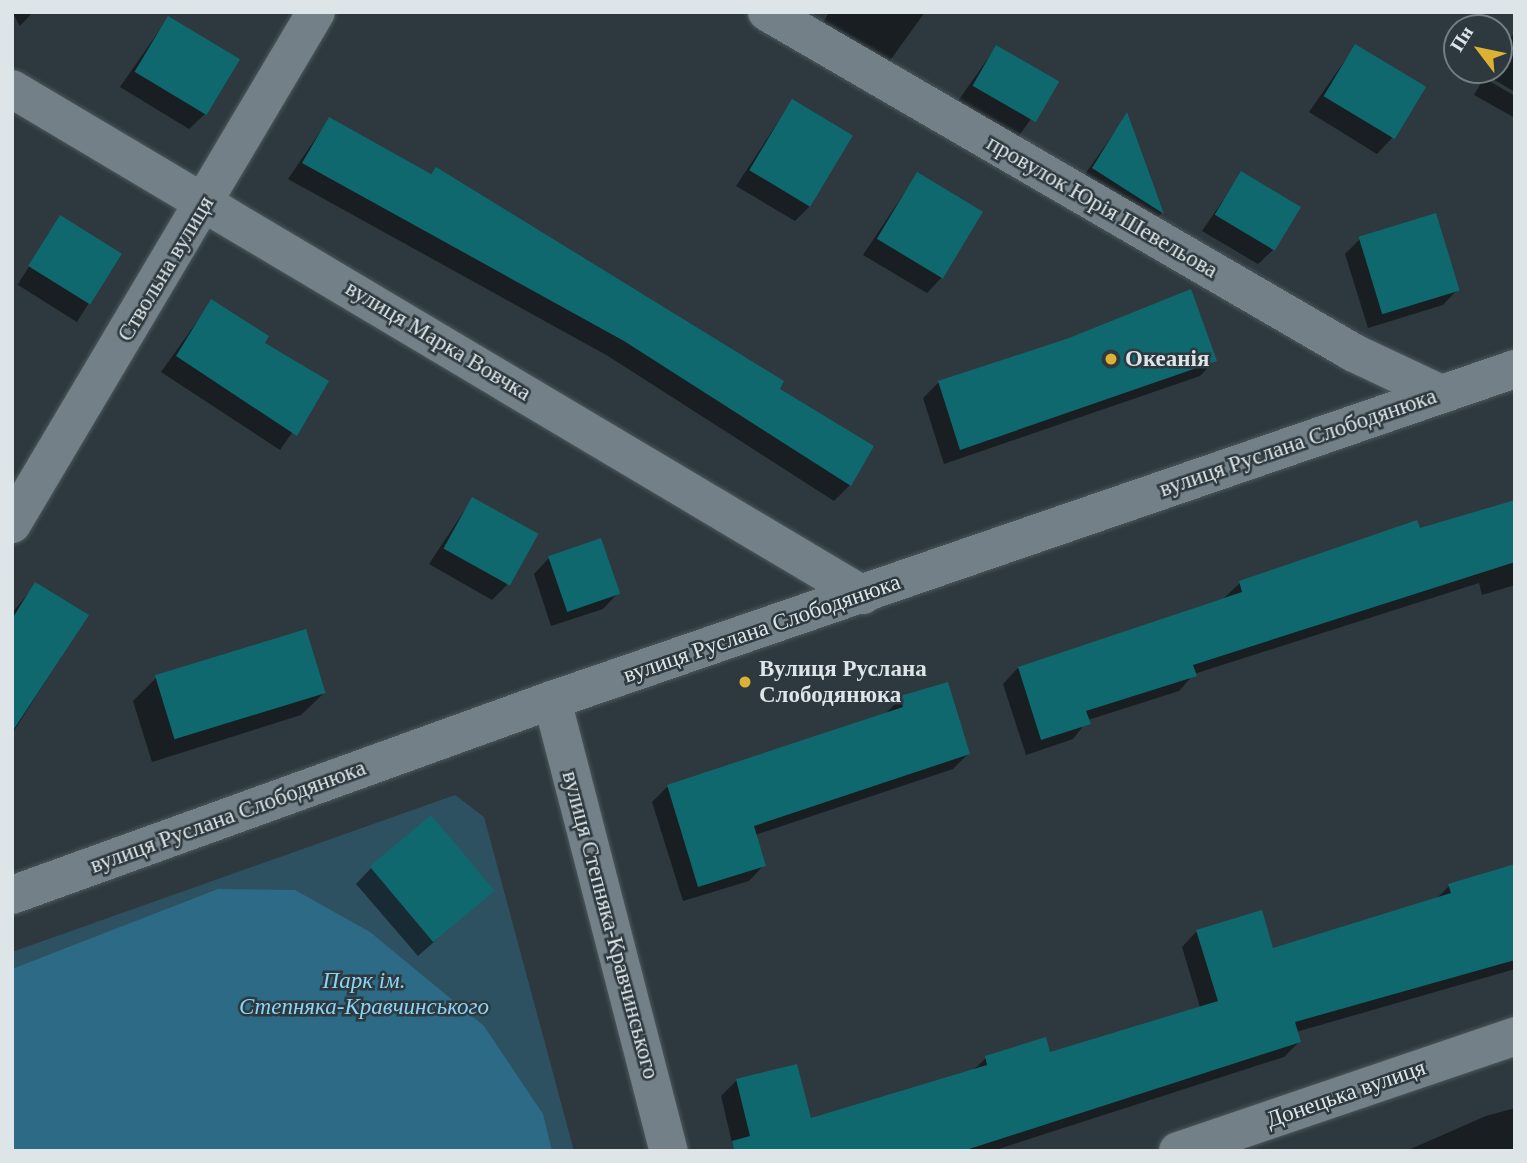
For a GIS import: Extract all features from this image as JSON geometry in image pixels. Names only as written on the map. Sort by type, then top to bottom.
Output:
[{"type":"street","name":"Ствольна вулиця","points":[[12,524],[206,202],[316,12]]},
{"type":"street","name":"провулок Юрія Шевельова","points":[[767,12],[1354,353],[1441,394]]},
{"type":"street","name":"вулиця Марка Вовчка","points":[[12,89],[863,595]]},
{"type":"street","name":"вулиця Руслана Слободянюка","points":[[12,895],[552,700],[1515,369]]},
{"type":"street","name":"вулиця Степняка-Кравчинського","points":[[552,700],[669,1151]]},
{"type":"street","name":"Донецька вулиця","points":[[1178,1151],[1515,1036]]},
{"type":"green space","name":"Парк ім. Степняка-Кравчинського","points":[[455,795],[484,817],[574,1151],[12,1151],[12,952]]},
{"type":"green space","name":"Парк ім. Степняка-Кравчинського","points":[[218,889],[295,890],[370,932],[484,1026],[543,1114],[552,1151],[12,1151],[12,969]]},
{"type":"building","points":[[168,16],[240,59],[207,115],[135,72]]},
{"type":"building","points":[[1355,44],[1426,87],[1395,139],[1324,96]]},
{"type":"building","points":[[996,45],[1059,82],[1036,122],[972,86]]},
{"type":"building","points":[[792,99],[853,136],[810,207],[749,170]]},
{"type":"building","points":[[1127,112],[1164,214],[1092,168]]},
{"type":"building","points":[[329,117],[431,174],[436,167],[784,381],[780,389],[874,446],[851,486],[624,341],[302,163]]},
{"type":"building","points":[[1241,171],[1301,207],[1275,251],[1215,215]]},
{"type":"building","points":[[917,172],[983,212],[943,279],[877,239]]},
{"type":"building","points":[[1436,213],[1460,290],[1382,314],[1359,237]]},
{"type":"building","points":[[60,215],[122,254],[90,305],[28,266]]},
{"type":"building","points":[[1191,289],[1217,361],[960,450],[938,381],[1069,338]]},
{"type":"building","points":[[211,299],[269,336],[265,343],[329,381],[297,436],[176,356]]},
{"type":"building","points":[[472,497],[538,534],[510,585],[443,549]]},
{"type":"building","points":[[1515,500],[1515,562],[1193,665],[1197,676],[1086,711],[1091,724],[1041,740],[1018,667],[1242,592],[1239,581],[1417,520],[1420,528]]},
{"type":"building","points":[[601,538],[620,594],[567,612],[548,556]]},
{"type":"building","points":[[35,582],[89,615],[12,732],[12,619]]},
{"type":"building","points":[[306,629],[326,693],[174,739],[155,675]]},
{"type":"building","points":[[948,682],[970,754],[754,826],[766,866],[698,887],[667,785],[903,707],[900,696]]},
{"type":"building","points":[[431,815],[495,891],[433,942],[370,866]]},
{"type":"building","points":[[1515,864],[1515,960],[1295,1022],[1301,1042],[963,1151],[734,1151],[732,1141],[750,1136],[736,1079],[797,1064],[811,1118],[987,1065],[985,1056],[1046,1037],[1050,1052],[1218,1001],[1196,930],[1262,910],[1273,948],[1451,893],[1448,884]]},
{"type":"place","name":"Океанія","points":[[1111,359]]},
{"type":"place","name":"Вулиця Руслана Слободянюка","points":[[745,682]]}]
